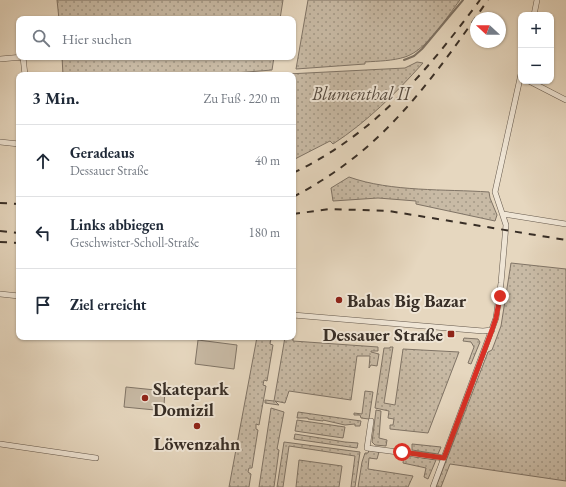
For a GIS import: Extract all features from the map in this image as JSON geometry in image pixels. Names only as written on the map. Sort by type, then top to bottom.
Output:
[{"type":"street","points":[[535,12],[538,0]]},
{"type":"street","points":[[0,59],[16,58]]},
{"type":"street","points":[[23,60],[25,72]]},
{"type":"street","points":[[433,487],[496,318],[501,283],[506,224],[495,192],[519,84]]},
{"type":"street","points":[[535,84],[566,100]]},
{"type":"street","points":[[0,142],[16,144]]},
{"type":"street","points":[[503,214],[566,224]]},
{"type":"street","points":[[0,294],[16,296]]},
{"type":"street","points":[[296,315],[484,331],[492,330]]},
{"type":"street","points":[[371,421],[367,448],[444,458]]},
{"type":"street","points":[[0,444],[96,458]]},
{"type":"green space","points":[[57,0],[283,0],[280,16],[59,16]]},
{"type":"green space","points":[[308,0],[460,0],[436,33],[421,48],[405,57],[365,62],[365,64],[296,69]]},
{"type":"green space","points":[[62,60],[274,60],[272,70],[247,72],[63,72]]},
{"type":"green space","name":"Blumenthal II","points":[[417,62],[423,63],[392,96],[358,126],[333,144],[330,141],[296,158],[296,74],[405,68]]},
{"type":"green space","points":[[349,177],[365,182],[400,188],[489,192],[497,215],[495,221],[416,204],[416,201],[378,198],[333,201],[331,188]]},
{"type":"green space","points":[[511,263],[566,269],[566,481],[450,464],[441,487],[436,487],[488,352],[492,350],[501,326]]},
{"type":"green space","points":[[464,338],[478,339],[480,342],[471,364],[468,363],[474,347],[471,342],[463,341]]},
{"type":"green space","points":[[198,340],[237,345],[234,369],[195,364]]},
{"type":"green space","points":[[256,340],[271,340],[270,344],[273,345],[267,381],[264,380],[263,385],[266,386],[259,425],[256,424],[256,429],[258,430],[252,468],[249,468],[248,472],[251,474],[249,487],[229,487]]},
{"type":"green space","points":[[284,340],[378,347],[378,351],[371,351],[379,354],[377,366],[371,365],[369,368],[370,356],[357,356],[351,400],[289,391],[285,403],[275,401],[279,405],[265,403],[265,400],[274,401]]},
{"type":"green space","points":[[393,347],[384,403],[395,405],[403,349],[459,352],[428,433],[390,429],[390,425],[393,425],[394,419],[388,418],[389,411],[375,408],[384,348]]},
{"type":"green space","name":"Skatepark Domizil","points":[[126,387],[165,391],[164,405],[155,404],[155,410],[124,407]]},
{"type":"green space","points":[[365,391],[373,392],[369,419],[361,418],[360,415],[354,415],[354,413],[362,414]]},
{"type":"green space","points":[[271,408],[284,412],[277,449],[279,450],[274,487],[259,487]]},
{"type":"green space","points":[[376,410],[381,411],[379,438],[387,440],[386,446],[375,445],[372,442]]},
{"type":"green space","points":[[298,412],[361,421],[360,426],[355,426],[355,424],[345,425],[323,420],[297,418]]},
{"type":"green space","points":[[297,420],[345,427],[343,438],[295,431]]},
{"type":"green space","points":[[295,434],[358,443],[357,448],[294,439]]},
{"type":"green space","points":[[284,442],[360,452],[355,487],[351,487],[355,456],[289,446],[283,487],[277,487]]},
{"type":"green space","points":[[412,444],[441,447],[438,454],[412,450]]},
{"type":"green space","points":[[369,450],[379,452],[377,459],[369,458],[368,469],[413,476],[408,487],[358,487],[362,462],[365,453],[368,453]]},
{"type":"green space","points":[[404,455],[436,460],[428,479],[424,477],[426,468],[403,463]]},
{"type":"green space","points":[[299,460],[342,466],[339,487],[296,487]]},
{"type":"waterway","points":[[404,60],[414,56],[422,49],[463,0]]},
{"type":"railway","points":[[296,171],[349,140],[374,120],[419,76],[440,52],[480,0]]},
{"type":"railway","points":[[296,195],[341,168],[388,128],[441,66],[488,0]]},
{"type":"railway","points":[[0,203],[16,204]]},
{"type":"railway","points":[[296,214],[330,209],[389,211],[566,240]]},
{"type":"railway","points":[[0,231],[16,233]]},
{"type":"railway","points":[[0,242],[16,243]]},
{"type":"place","name":"Babas Big Bazar","points":[[339,300]]},
{"type":"place","name":"Dessauer Straße","points":[[451,334]]},
{"type":"place","name":"Skatepark Domizil","points":[[145,398]]},
{"type":"place","name":"Löwenzahn","points":[[197,426]]},
{"type":"route","points":[[402,452],[444,458],[488,343],[496,318],[500,296]]}]
